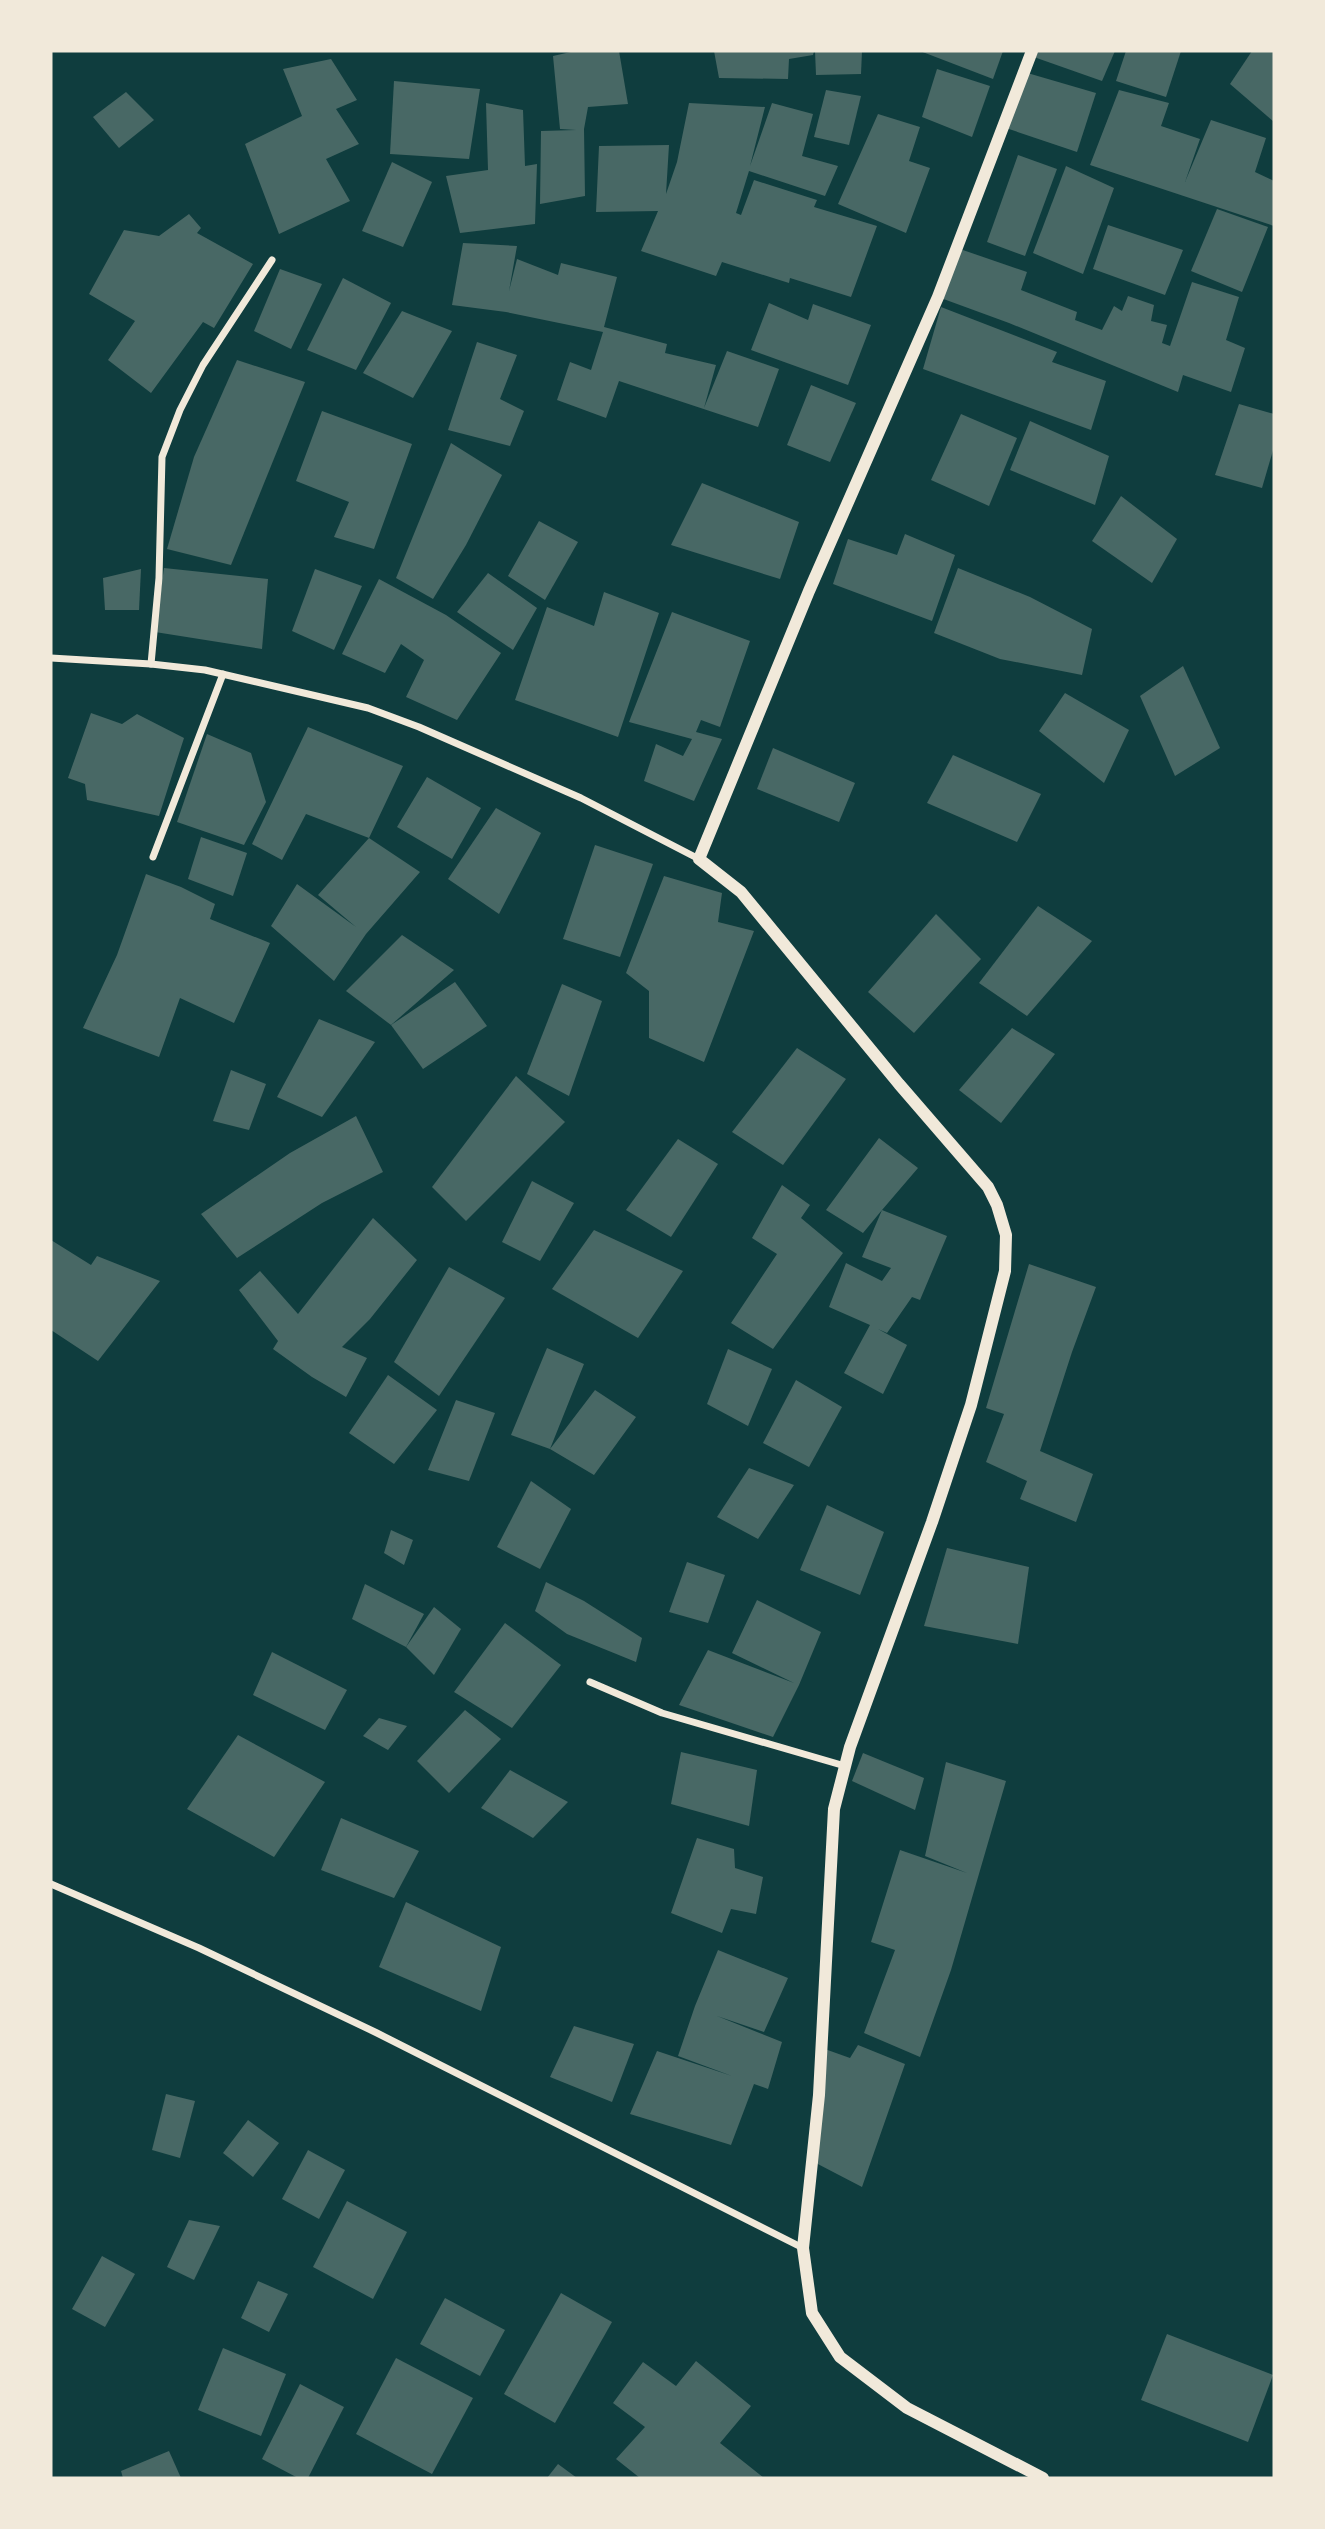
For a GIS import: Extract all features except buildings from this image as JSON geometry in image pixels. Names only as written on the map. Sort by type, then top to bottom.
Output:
[{"type":"street","points":[[699,859],[808,591],[938,297],[1032,51]]},
{"type":"street","points":[[151,664],[159,578],[162,457],[180,410],[203,365],[272,260]]},
{"type":"street","points":[[51,658],[151,664],[223,674],[368,708],[419,727],[581,798],[699,859],[741,892],[899,1084],[988,1187],[997,1205],[1006,1235],[1005,1270],[971,1405],[845,1766],[834,1809],[819,2095],[803,2248],[812,2313],[840,2357],[907,2408],[1043,2478]]},
{"type":"street","points":[[153,857],[223,674]]},
{"type":"street","points":[[590,1682],[662,1713],[845,1766]]},
{"type":"street","points":[[51,1884],[199,1948],[365,2027],[803,2248]]}]
